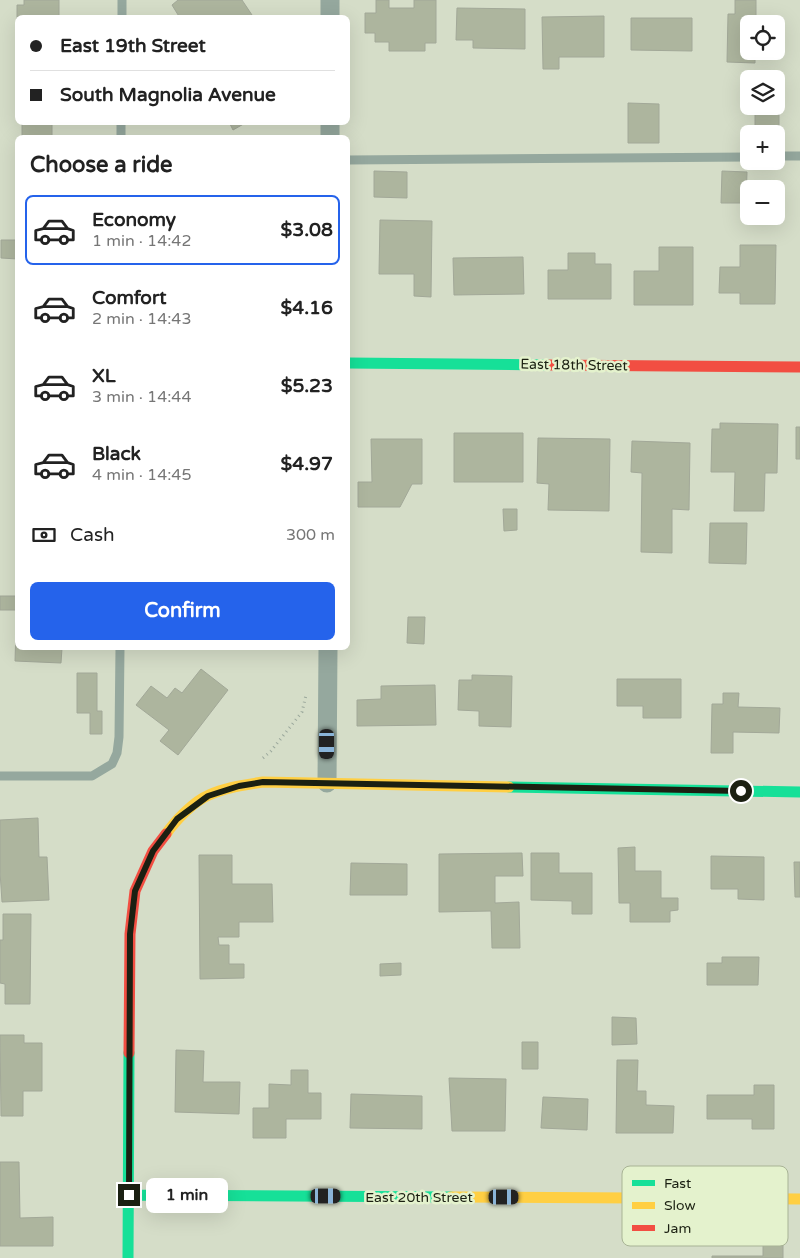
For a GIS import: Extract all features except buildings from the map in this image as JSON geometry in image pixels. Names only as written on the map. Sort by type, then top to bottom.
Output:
[{"type":"street","points":[[330,0],[330,15]]},
{"type":"street","name":"East 18th Street","points":[[350,363],[800,367]]},
{"type":"street","points":[[327,783],[328,650]]},
{"type":"street","points":[[128,1258],[130,934],[135,891],[153,851],[177,819],[208,796],[239,786],[263,782],[800,792]]},
{"type":"street","name":"East 20th Street","points":[[129,1195],[622,1198]]},
{"type":"lane","points":[[122,0],[122,15]]},
{"type":"lane","points":[[785,156],[800,156]]},
{"type":"lane","points":[[350,160],[740,157]]},
{"type":"lane","points":[[0,776],[92,776],[112,764],[117,753],[119,737],[120,650]]},
{"type":"path","points":[[259,761],[271,751],[302,712],[306,694]]},
{"type":"traffic: fast","points":[[350,363],[548,365]]},
{"type":"traffic: fast","points":[[509,787],[800,792]]},
{"type":"traffic: fast","points":[[128,1258],[129,1053]]},
{"type":"traffic: fast","points":[[129,1195],[451,1197]]},
{"type":"traffic: slow","points":[[166,834],[185,812],[203,798],[229,788],[263,782],[509,787]]},
{"type":"traffic: slow","points":[[451,1197],[622,1198]]},
{"type":"traffic: slow","points":[[788,1199],[800,1199]]},
{"type":"traffic: jam","points":[[548,365],[800,367]]},
{"type":"traffic: jam","points":[[129,1053],[130,934],[135,891],[153,851],[166,834]]},
{"type":"route","points":[[129,1195],[130,934],[135,891],[153,851],[177,819],[208,796],[239,786],[263,782],[741,791]]}]
